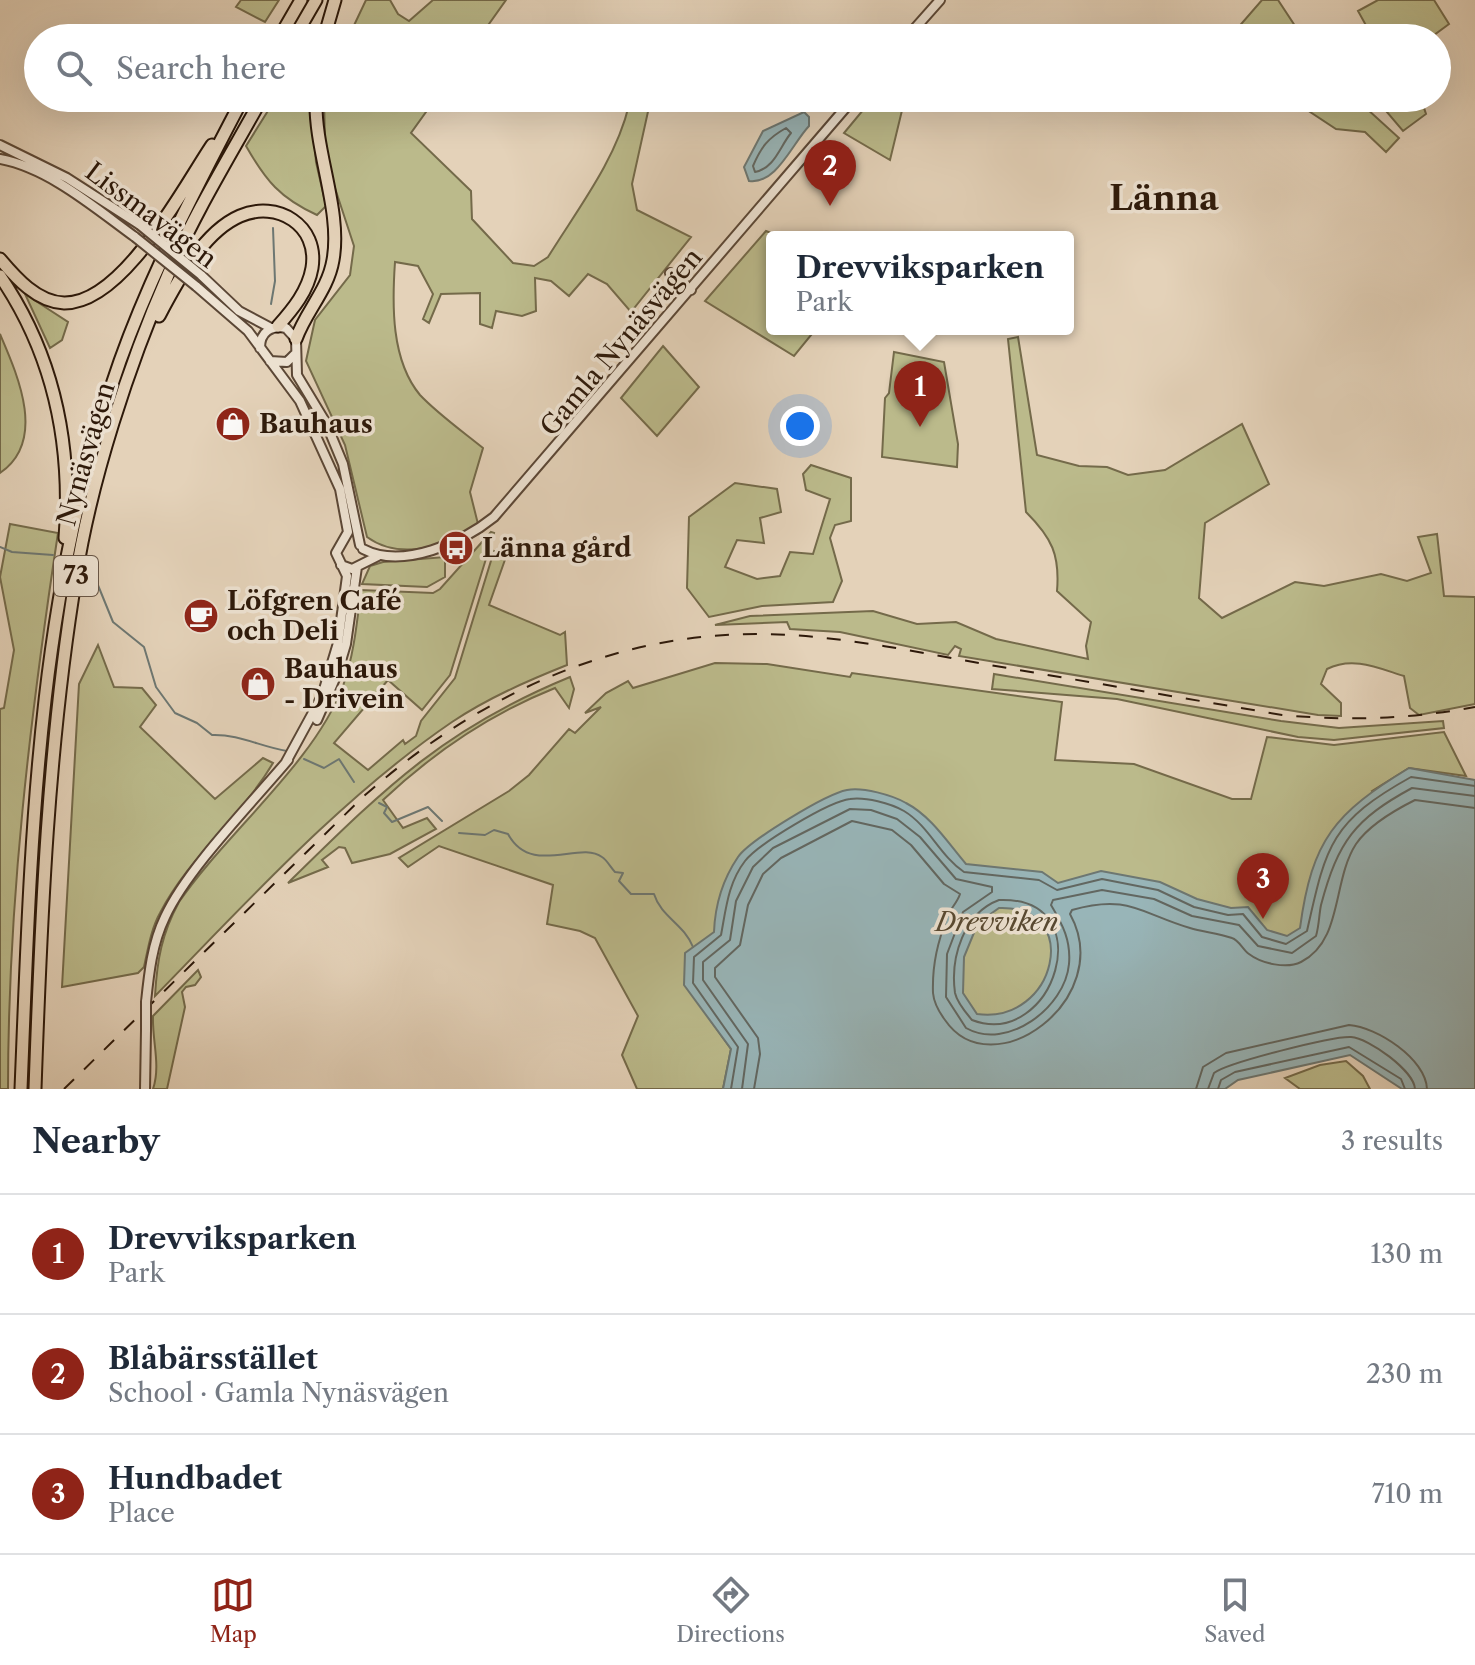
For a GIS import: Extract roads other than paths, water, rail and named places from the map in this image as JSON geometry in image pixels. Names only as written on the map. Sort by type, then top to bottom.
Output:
[{"type":"highway","points":[[287,24],[301,0]]},
{"type":"highway","points":[[302,24],[316,0]]},
{"type":"highway","points":[[328,24],[335,0]]},
{"type":"highway","points":[[0,259],[26,285],[54,301],[74,302],[96,293],[140,251],[234,112]]},
{"type":"highway","name":"Nynäsvägen","points":[[21,1089],[37,768],[46,675],[61,577],[86,470],[119,362],[158,264],[236,112]]},
{"type":"highway","name":"Nynäsvägen","points":[[35,1089],[51,771],[76,574],[133,366],[168,274],[255,112]]},
{"type":"highway","points":[[296,339],[301,323],[321,294],[334,258],[333,225],[319,150],[317,112]]},
{"type":"highway","points":[[133,366],[173,288],[196,257],[237,217],[267,210],[291,217],[309,240],[312,266],[307,284],[274,327]]},
{"type":"highway","points":[[0,276],[31,330],[49,373],[63,430],[68,502],[61,577]]},
{"type":"street","points":[[920,24],[940,0]]},
{"type":"street","name":"Gamla Nynäsvägen","points":[[359,566],[383,555],[446,547],[474,533],[494,517],[842,112]]},
{"type":"street","name":"Lissmavägen","points":[[0,145],[67,178],[140,225],[239,311],[274,327]]},
{"type":"street","name":"Lissmavägen","points":[[0,159],[24,166],[60,185],[135,237],[248,331],[260,349]]},
{"type":"street","points":[[670,273],[691,290]]},
{"type":"street","points":[[145,1089],[148,984],[153,950],[165,916],[192,877],[286,762],[317,720],[346,644],[362,547],[343,464],[326,423],[297,375],[294,355],[296,339],[292,332],[274,327],[264,333],[260,349],[283,374],[300,401],[340,489],[348,532],[336,553],[347,576],[346,600],[330,673],[312,717],[286,762]]},
{"type":"street","points":[[268,361],[287,362],[294,355]]},
{"type":"street","name":"Gamla Nynäsvägen","points":[[345,542],[383,555]]},
{"type":"street","points":[[341,565],[359,566]]},
{"type":"water","points":[[804,112],[809,117],[809,126],[783,162],[767,177],[749,181],[744,167],[763,131]]},
{"type":"water","name":"Drevviken","points":[[1409,768],[1475,780],[1475,1089],[1402,1089],[1350,1055],[1238,1080],[1225,1089],[723,1089],[731,1049],[684,985],[685,953],[714,932],[721,893],[738,857],[789,819],[847,790],[885,795],[915,808],[939,830],[966,864],[1042,872],[1058,883],[1101,871],[1160,882],[1197,899],[1231,908],[1248,907],[1267,930],[1287,936],[1300,928],[1312,872],[1331,832],[1362,799]],"holes":[[[999,908],[1026,912],[1043,925],[1050,943],[1050,964],[1041,985],[1026,1002],[1004,1012],[977,1014],[963,993],[964,957],[978,923]]]},
{"type":"waterway","points":[[271,304],[275,281],[273,228]]},
{"type":"waterway","points":[[0,547],[12,552],[53,555]]},
{"type":"waterway","points":[[93,573],[113,622],[144,647],[156,687],[175,713],[197,723],[212,735],[287,751]]},
{"type":"waterway","points":[[304,759],[324,768],[339,759],[354,782]]},
{"type":"waterway","points":[[379,803],[387,807],[384,813],[392,822],[428,807],[442,821]]},
{"type":"waterway","points":[[459,833],[485,835],[494,830],[508,834],[518,847],[529,853],[542,856],[581,852],[602,857],[615,872],[623,873],[619,881],[631,894],[654,894],[662,909],[684,932],[693,947]]},
{"type":"railway","points":[[64,1089],[364,796],[407,761],[499,701],[599,659],[652,645],[707,636],[791,635],[874,644],[1282,715],[1379,718],[1475,707]]},
{"type":"place","name":"Blåbärsstället","points":[[830,206]]},
{"type":"place","name":"Bauhaus","points":[[233,424]]},
{"type":"place","name":"Drevviksparken","points":[[920,427]]},
{"type":"place","name":"Länna gård","points":[[456,548]]},
{"type":"place","name":"Löfgren Café och Deli","points":[[201,616]]},
{"type":"place","name":"Bauhaus - Drivein","points":[[258,684]]},
{"type":"place","name":"Hundbadet","points":[[1263,919]]},
{"type":"district","name":"Länna","points":[[1164,198]]}]
